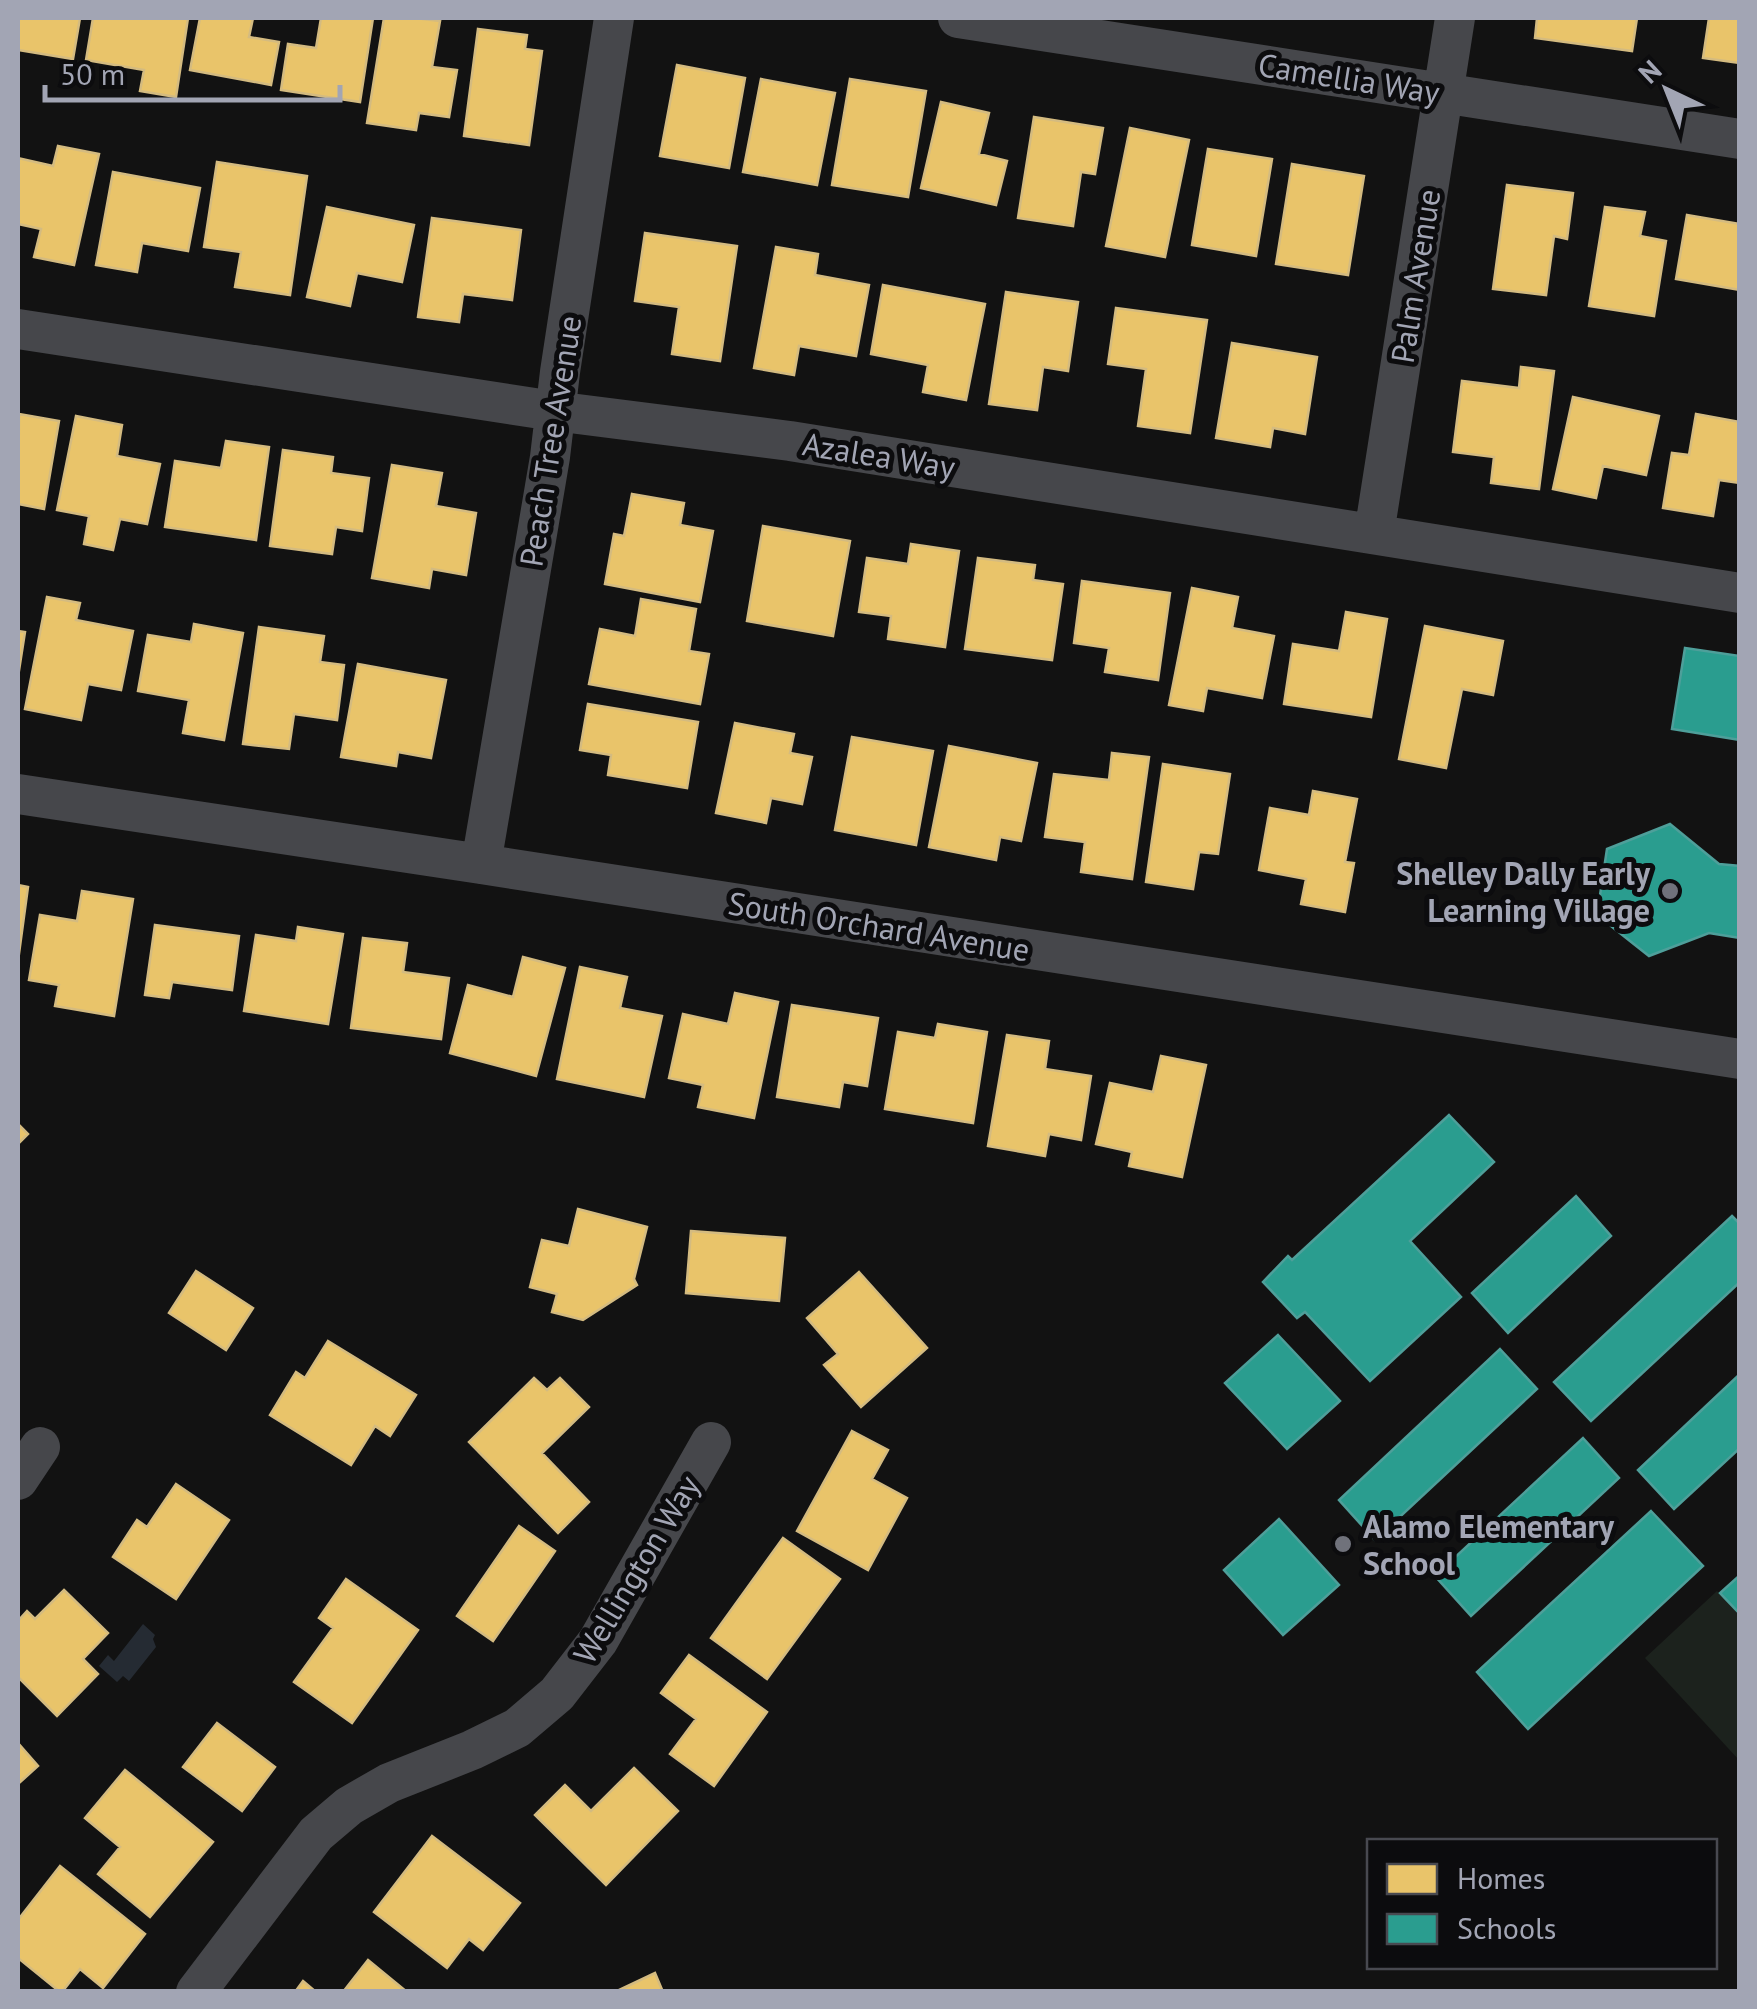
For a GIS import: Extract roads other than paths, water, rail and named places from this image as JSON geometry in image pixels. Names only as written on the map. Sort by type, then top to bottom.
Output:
[{"type":"street","name":"Peach Tree Avenue","points":[[481,864],[550,457],[614,18]]},
{"type":"street","name":"Camellia Way","points":[[958,18],[1740,140]]},
{"type":"street","name":"Palm Avenue","points":[[1374,534],[1455,18]]},
{"type":"street","name":"Azalea Way","points":[[18,329],[554,412],[790,441],[1740,593]]},
{"type":"street","name":"South Orchard Avenue","points":[[18,794],[1740,1059]]},
{"type":"street","name":"Wellington Way","points":[[196,1992],[316,1834],[349,1806],[517,1728],[557,1694],[598,1640],[711,1442]]},
{"type":"street","points":[[18,1480],[40,1447]]},
{"type":"place","name":"Shelley Dally Early Learning Village","points":[[1670,891]]},
{"type":"place","name":"Alamo Elementary School","points":[[1343,1544]]}]
